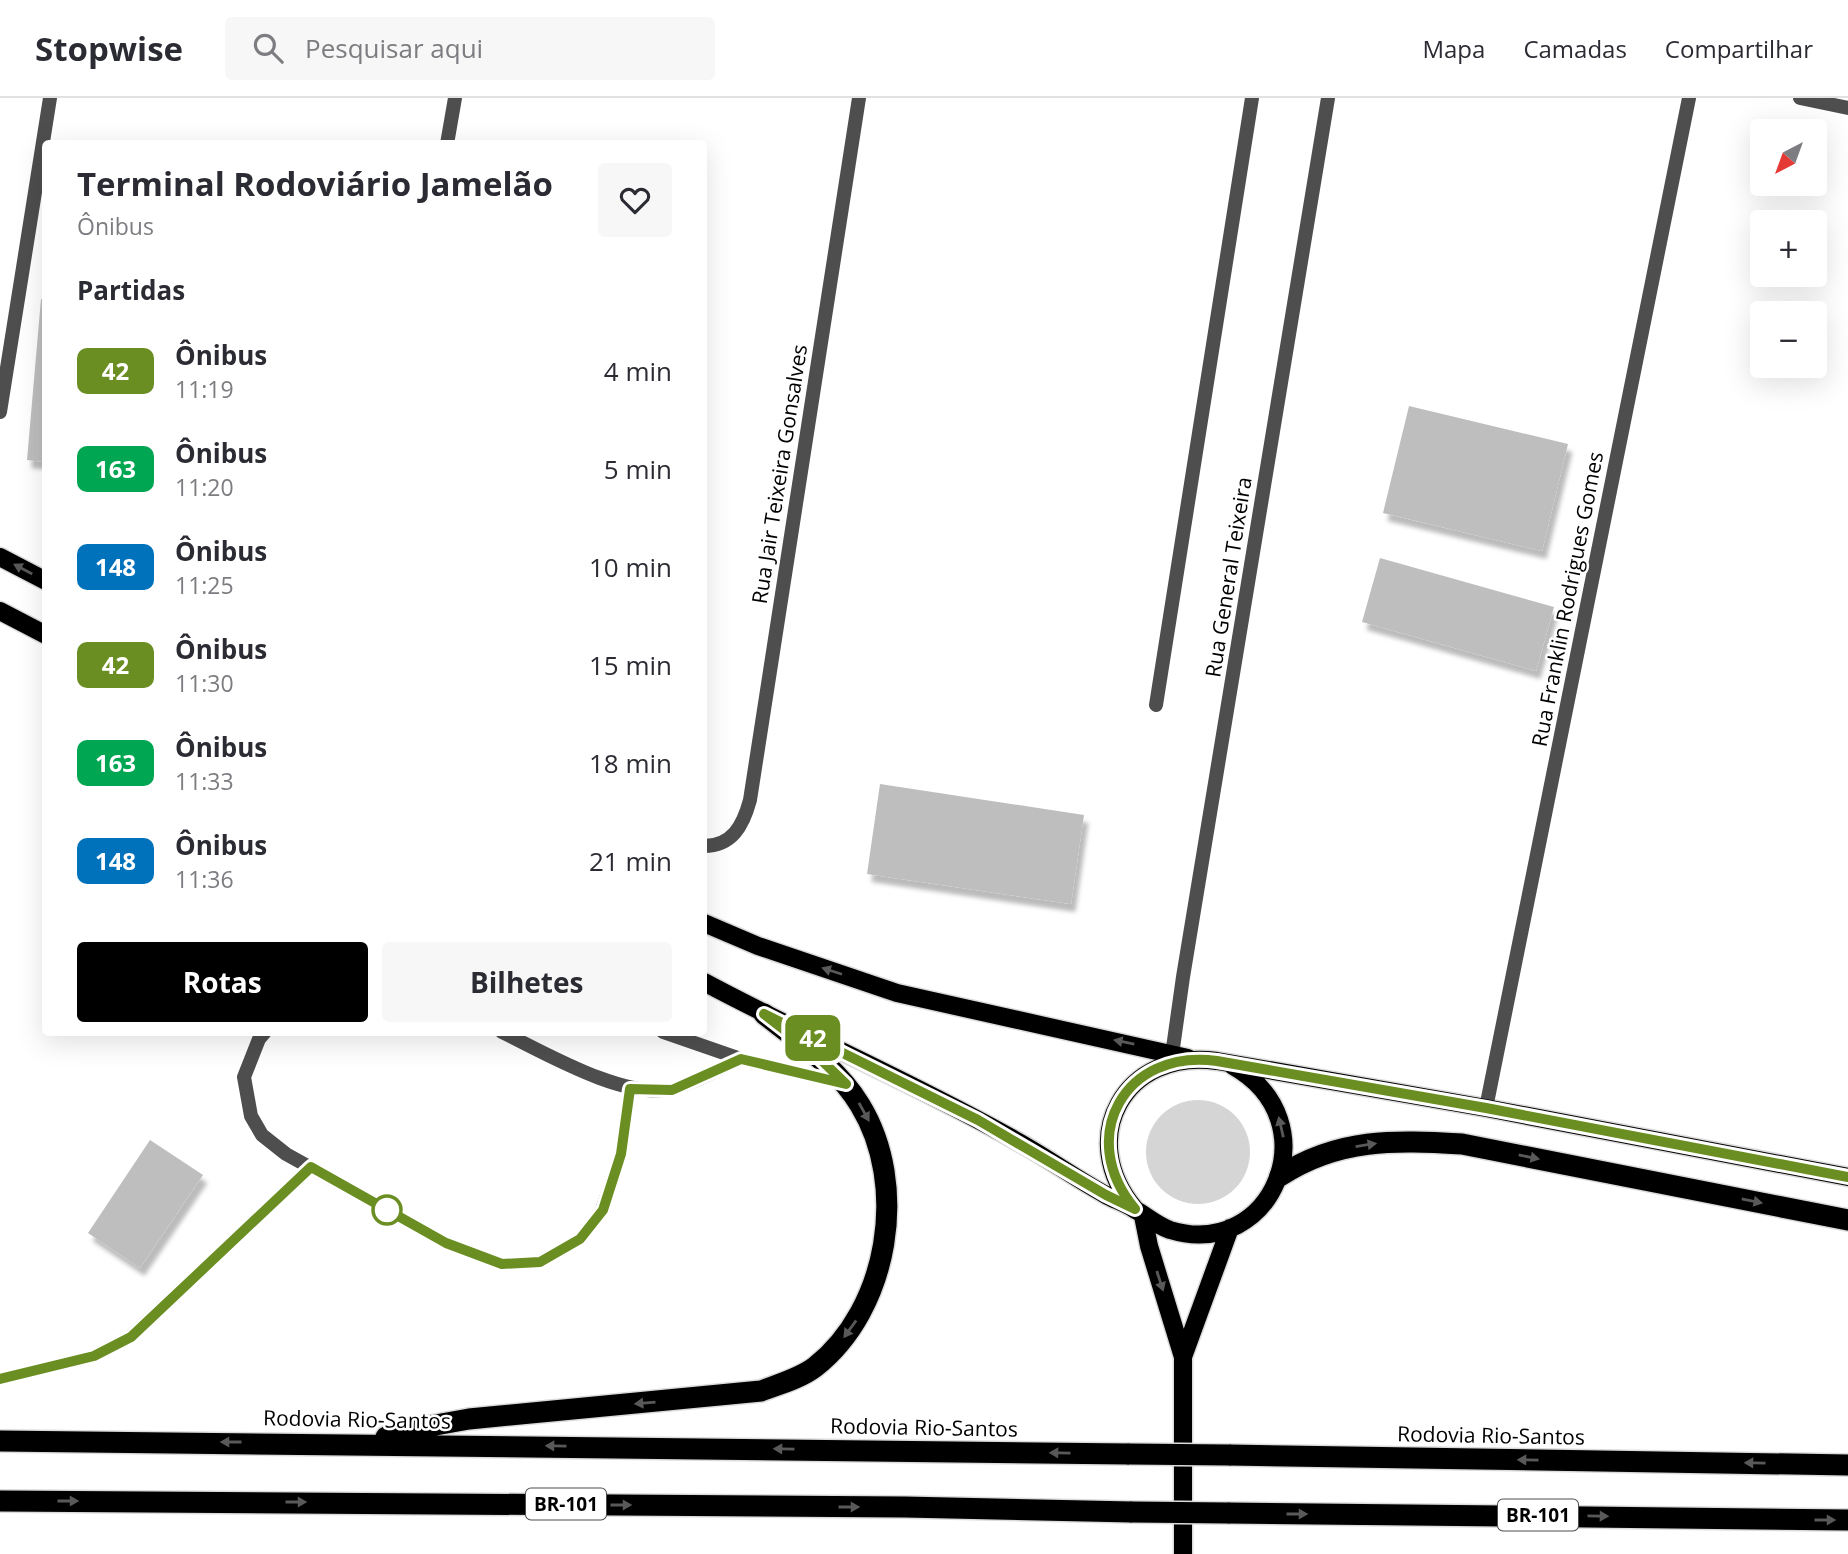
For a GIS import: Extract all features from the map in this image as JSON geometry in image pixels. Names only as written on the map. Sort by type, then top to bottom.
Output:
[{"type":"highway","points":[[366,1443],[408,1430],[469,1419],[761,1391],[789,1381],[813,1368],[836,1347],[857,1321],[875,1277],[884,1239],[887,1206],[884,1171],[871,1124],[846,1084],[813,1052],[764,1014]]},
{"type":"highway","points":[[1280,1176],[1303,1161],[1364,1144],[1405,1140],[1462,1144],[1848,1220]]},
{"type":"highway","name":"Rodovia Rio-Santos","points":[[0,1441],[366,1443],[1848,1465]]},
{"type":"highway","name":"BR-101","points":[[0,1501],[905,1507],[1848,1520]]},
{"type":"main road","points":[[0,557],[42,579]]},
{"type":"main road","points":[[0,611],[42,633]]},
{"type":"main road","points":[[707,924],[758,946],[897,993],[1171,1057],[1217,1061],[1486,1108],[1848,1177]]},
{"type":"main road","points":[[707,984],[978,1120],[1159,1226],[1187,1234],[1230,1228],[1255,1212],[1280,1176],[1284,1154],[1283,1133],[1274,1105],[1266,1092],[1250,1077],[1231,1065],[1217,1061]]},
{"type":"main road","points":[[1171,1057],[1130,1088],[1118,1106],[1111,1127],[1109,1156],[1112,1171],[1125,1197],[1139,1212],[1183,1357],[1183,1554]]},
{"type":"main road","points":[[1183,1357],[1230,1228]]},
{"type":"street","points":[[43,140],[50,98]]},
{"type":"street","points":[[448,140],[455,98]]},
{"type":"street","name":"Rua Jair Teixeira Gonsalves","points":[[707,846],[719,846],[734,833],[745,819],[750,800],[859,98]]},
{"type":"street","points":[[1156,705],[1252,98]]},
{"type":"street","name":"Rua General Teixeira","points":[[1171,1057],[1328,98]]},
{"type":"street","name":"Rua Franklin Rodrigues Gomes","points":[[1486,1108],[1689,98]]},
{"type":"street","points":[[1800,98],[1848,108]]},
{"type":"street","points":[[0,412],[42,148]]},
{"type":"street","points":[[262,1036],[244,1077],[251,1116],[262,1135],[286,1154],[446,1243],[502,1264],[540,1262],[580,1239],[603,1210],[621,1154],[630,1089]]},
{"type":"street","points":[[510,1036],[564,1063],[630,1089],[672,1090],[741,1059]]},
{"type":"street","points":[[675,1036],[741,1059],[846,1084]]},
{"type":"street","points":[[0,1379],[94,1356],[131,1337],[311,1167]]},
{"type":"shaded area","points":[[1198,1100],[1218,1104],[1235,1115],[1246,1132],[1250,1152],[1246,1172],[1235,1189],[1218,1200],[1198,1204],[1178,1200],[1161,1189],[1150,1172],[1146,1152],[1150,1132],[1161,1115],[1178,1104]]},
{"type":"building","points":[[41,299],[42,462],[27,460]]},
{"type":"building","points":[[1409,406],[1568,444],[1542,551],[1383,513]]},
{"type":"building","points":[[1380,558],[1554,607],[1536,671],[1362,622]]},
{"type":"building","points":[[880,784],[1084,815],[1071,904],[867,874]]},
{"type":"building","points":[[150,1140],[203,1175],[140,1268],[88,1233]]},
{"type":"bus line","name":"42","points":[[0,1379],[94,1356],[131,1337],[311,1167],[446,1243],[502,1264],[540,1262],[580,1239],[603,1210],[621,1154],[630,1089],[672,1090],[741,1059],[846,1084],[813,1052],[764,1014],[1017,1140],[1106,1195],[1135,1209],[1125,1197],[1112,1171],[1108,1142],[1115,1113],[1121,1100],[1140,1078],[1171,1062],[1190,1058],[1486,1108],[1848,1177]]}]
